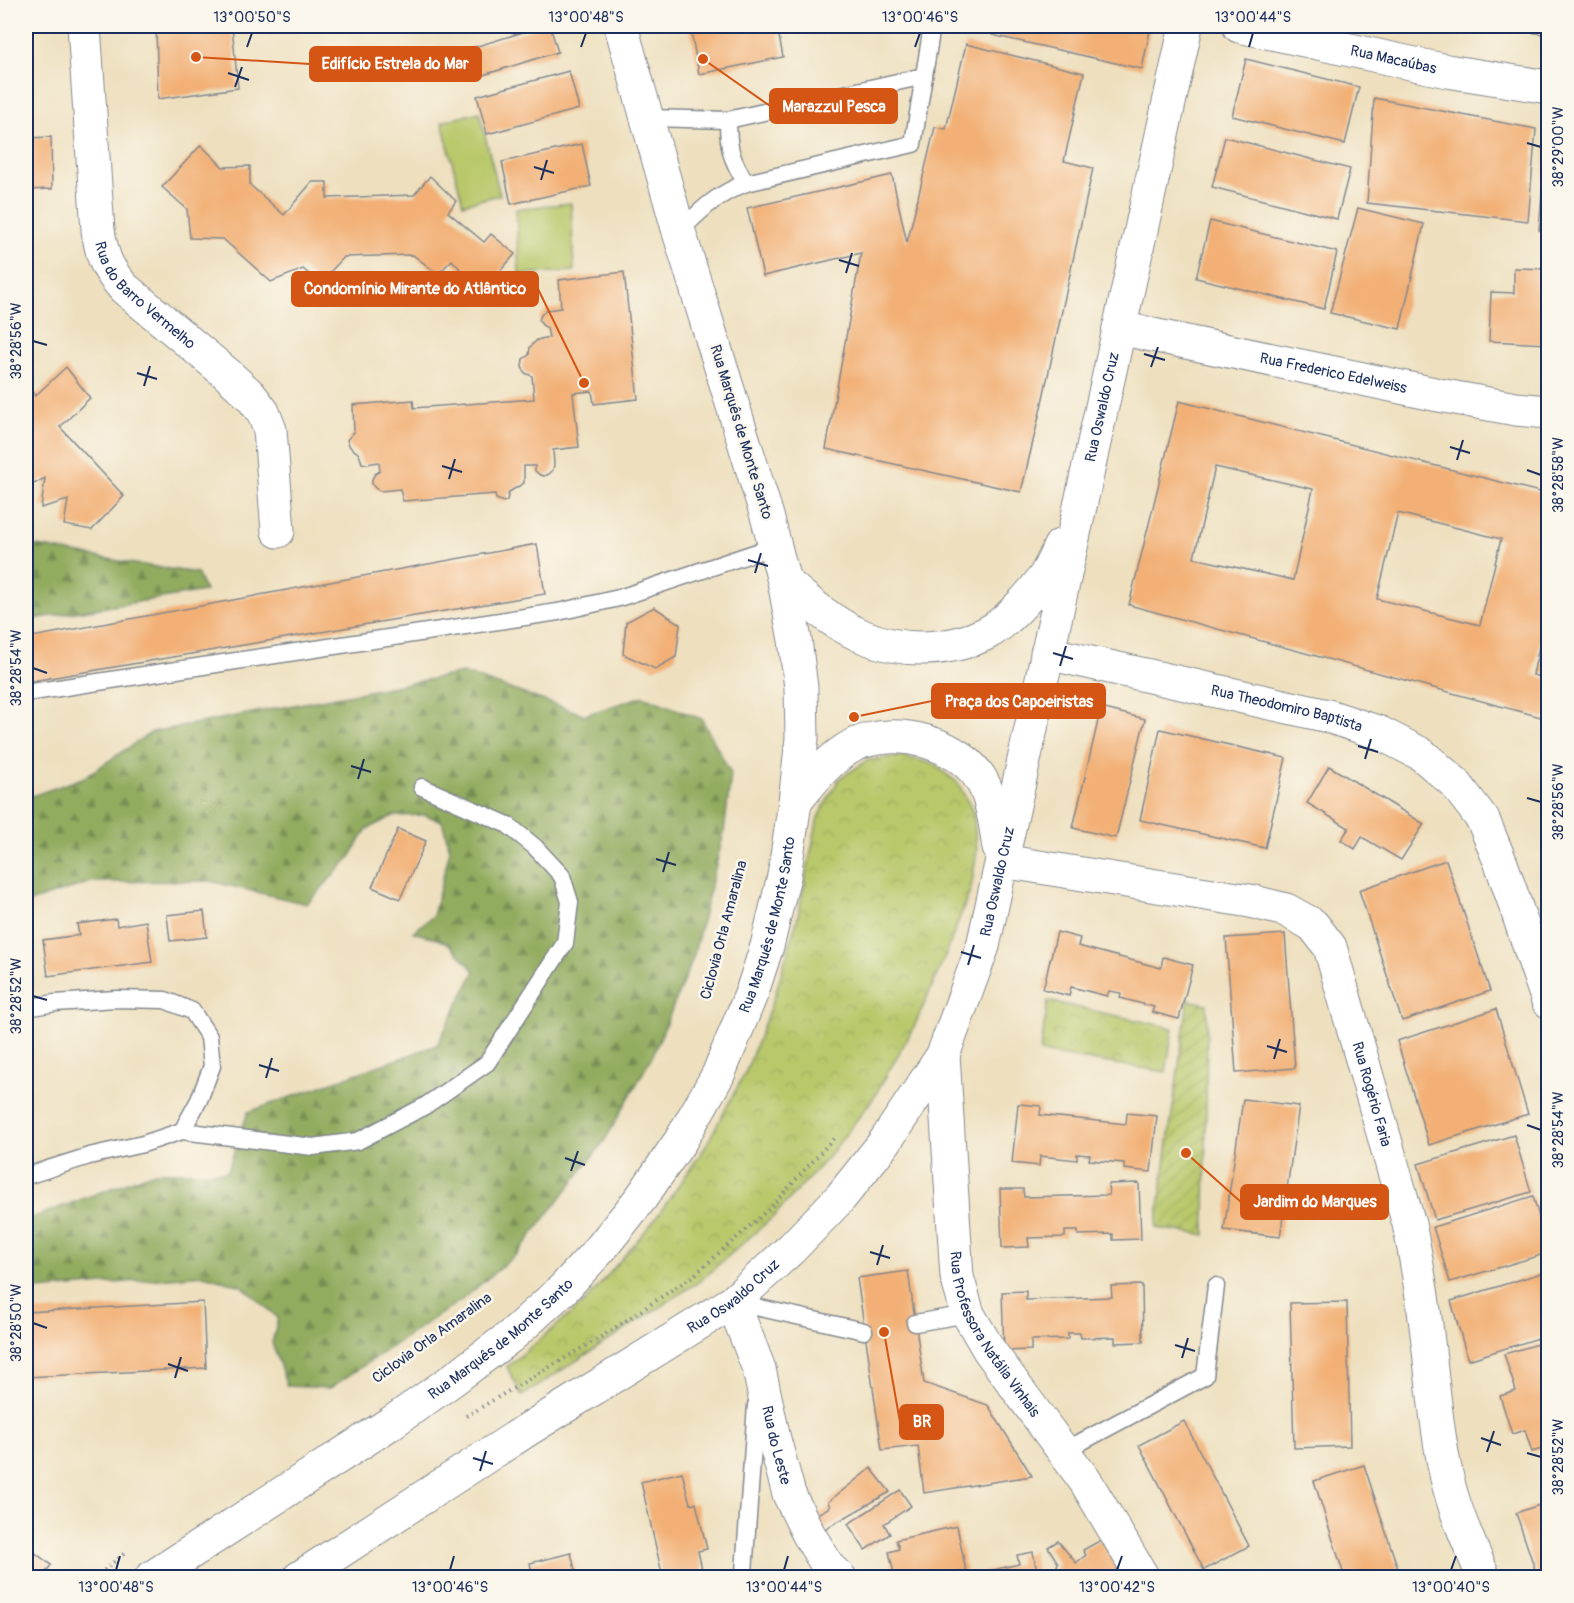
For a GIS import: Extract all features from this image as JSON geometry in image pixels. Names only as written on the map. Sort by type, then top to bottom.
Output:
[{"type":"main road","name":"Rua do Barro Vermelho","points":[[84,26],[98,230],[102,253],[112,274],[124,288],[226,373],[250,395],[263,411],[270,430],[278,531]]},
{"type":"main road","name":"Rua Oswaldo Cruz","points":[[299,1578],[527,1430],[733,1302],[792,1248],[841,1197],[884,1143],[943,1055],[983,946],[1186,26]]},
{"type":"main road","name":"Rua Macaúbas","points":[[1239,26],[1447,71],[1548,87]]},
{"type":"main road","name":"Rua Marquês de Monte Santo","points":[[151,1578],[451,1381],[511,1336],[563,1289],[601,1248],[641,1198],[681,1140],[718,1075],[752,992],[767,946],[784,876],[802,738],[801,688],[795,640],[775,546],[679,232],[646,117],[627,34]]},
{"type":"main road","name":"Rua Frederico Edelweiss","points":[[1119,328],[1439,395],[1516,409],[1548,412]]},
{"type":"main road","points":[[784,581],[818,611],[864,637],[897,646],[928,649],[964,642],[989,632],[1019,607],[1044,578],[1079,510]]},
{"type":"main road","name":"Rua Theodomiro Baptista","points":[[1047,653],[1328,716],[1380,733],[1421,754],[1455,783],[1483,820],[1502,866],[1548,1001]]},
{"type":"main road","points":[[795,802],[816,775],[835,758],[855,745],[880,737],[904,737],[930,742],[950,751],[968,764],[984,784],[995,820],[1002,861]]},
{"type":"main road","name":"Rua Rogério Faria","points":[[1002,861],[1250,901],[1286,910],[1313,925],[1330,947],[1409,1224],[1419,1270],[1438,1436],[1447,1481],[1463,1528],[1484,1578]]},
{"type":"main road","name":"Rua Professora Natália Vinhais","points":[[943,1055],[957,1277],[968,1314],[989,1350],[1086,1482],[1143,1578]]},
{"type":"main road","name":"Rua do Leste","points":[[733,1302],[759,1369],[789,1494],[808,1533],[830,1568],[840,1578]]},
{"type":"lane","points":[[679,232],[708,203],[728,190],[746,183],[913,144],[932,26]]},
{"type":"lane","points":[[646,117],[728,120],[924,76]]},
{"type":"lane","points":[[728,120],[728,139],[734,164],[746,183]]},
{"type":"lane","points":[[26,693],[558,612],[619,598],[775,546]]},
{"type":"lane","points":[[26,1176],[182,1131],[313,1147],[358,1141],[425,1106],[487,1063],[566,943],[570,902],[562,876],[536,847],[508,825],[422,787]]},
{"type":"lane","points":[[26,1008],[55,1003],[116,999],[165,1000],[192,1011],[208,1037],[212,1066],[199,1100],[182,1131]]},
{"type":"lane","points":[[1064,1451],[1205,1376],[1216,1286]]},
{"type":"lane","points":[[733,1302],[864,1331]]},
{"type":"lane","points":[[915,1323],[968,1314]]},
{"type":"lane","points":[[744,1572],[759,1369]]},
{"type":"path","points":[[456,1421],[601,1337],[693,1276],[768,1210],[834,1138]]},
{"type":"path","points":[[95,1578],[134,1547]]},
{"type":"green space","points":[[479,112],[500,195],[463,204],[442,122]]},
{"type":"green space","points":[[571,203],[574,271],[519,274],[516,209]]},
{"type":"green space","points":[[26,544],[197,573],[205,591],[26,620]]},
{"type":"green space","points":[[463,673],[585,715],[643,696],[702,719],[731,774],[724,832],[693,958],[653,1055],[605,1140],[518,1253],[463,1299],[330,1388],[287,1386],[272,1343],[278,1318],[242,1286],[204,1275],[26,1291],[26,1220],[155,1172],[227,1172],[248,1112],[437,1045],[475,971],[449,944],[413,932],[433,916],[450,850],[442,821],[424,815],[393,816],[367,829],[350,857],[307,904],[210,881],[91,882],[32,901],[26,908],[26,798],[83,778],[152,732]]},
{"type":"green space","points":[[903,756],[933,764],[958,783],[973,812],[977,850],[971,888],[946,954],[915,1025],[874,1097],[830,1155],[774,1216],[700,1281],[522,1396],[507,1367],[586,1301],[656,1218],[704,1149],[746,1071],[775,995],[797,920],[818,817],[839,779],[868,760]]},
{"type":"green space","points":[[1188,1000],[1207,1004],[1205,1235],[1156,1228]]},
{"type":"green space","points":[[1048,1001],[1173,1028],[1166,1072],[1040,1052]]},
{"type":"building","points":[[156,26],[232,26],[238,88],[158,99]]},
{"type":"building","points":[[543,26],[550,26],[558,52],[467,80],[458,52]]},
{"type":"building","points":[[690,26],[777,26],[783,57],[699,74]]},
{"type":"building","points":[[994,26],[1151,26],[1142,69],[992,35]]},
{"type":"building","points":[[1548,26],[1548,35],[1501,27]]},
{"type":"building","points":[[966,44],[1084,73],[1064,161],[1093,168],[1021,492],[826,449],[861,253],[763,276],[747,208],[892,175],[907,243],[935,127],[946,129]]},
{"type":"building","points":[[1246,59],[1359,87],[1345,144],[1232,116]]},
{"type":"building","points":[[569,71],[579,109],[487,134],[477,96]]},
{"type":"building","points":[[1374,98],[1536,129],[1528,221],[1367,203]]},
{"type":"building","points":[[1548,132],[1548,231],[1539,230]]},
{"type":"building","points":[[51,137],[52,189],[26,190],[26,138]]},
{"type":"building","points":[[1225,137],[1350,169],[1337,219],[1212,187]]},
{"type":"building","points":[[582,144],[591,186],[511,204],[502,162]]},
{"type":"building","points":[[201,145],[223,167],[250,166],[250,185],[284,215],[312,182],[327,182],[327,198],[414,195],[430,176],[456,201],[448,212],[484,242],[491,234],[515,254],[477,298],[452,277],[460,269],[452,260],[438,274],[413,255],[344,257],[320,283],[303,269],[271,282],[223,239],[190,238],[187,209],[162,187]]},
{"type":"building","points":[[1358,208],[1424,224],[1400,329],[1330,313]]},
{"type":"building","points":[[1210,221],[1337,252],[1324,309],[1196,278]]},
{"type":"building","points":[[1514,268],[1548,269],[1548,344],[1489,341],[1491,292],[1514,293]]},
{"type":"building","points":[[624,272],[638,399],[594,404],[592,391],[573,393],[579,447],[553,450],[553,470],[544,476],[535,471],[535,466],[524,466],[524,483],[509,492],[504,502],[496,499],[495,494],[403,501],[400,489],[380,491],[375,488],[372,479],[380,471],[379,462],[362,463],[359,454],[350,447],[347,440],[354,432],[353,405],[413,400],[414,408],[534,399],[532,376],[525,373],[522,367],[523,359],[529,355],[530,347],[537,340],[549,337],[547,328],[539,320],[546,310],[561,308],[559,280]]},
{"type":"building","points":[[66,367],[90,398],[60,427],[124,496],[92,530],[64,525],[68,500],[41,508],[45,478],[26,488],[26,384],[35,396]]},
{"type":"building","points":[[1179,401],[1548,494],[1548,605],[1533,675],[1548,679],[1548,719],[1129,605]],"holes":[[[1215,467],[1313,489],[1293,580],[1194,558]],[[1398,513],[1501,539],[1480,625],[1377,599]]]},
{"type":"building","points":[[537,544],[545,594],[26,682],[26,638]]},
{"type":"building","points":[[654,607],[680,624],[676,657],[655,669],[623,654],[626,622]]},
{"type":"building","points":[[1548,639],[1548,674],[1540,672]]},
{"type":"building","points":[[1101,708],[1145,719],[1116,838],[1073,828]]},
{"type":"building","points":[[1160,729],[1286,758],[1265,848],[1140,820]]},
{"type":"building","points":[[1329,766],[1424,824],[1401,860],[1362,837],[1355,849],[1341,840],[1349,828],[1307,803]]},
{"type":"building","points":[[398,829],[426,841],[400,899],[372,887]]},
{"type":"building","points":[[1446,860],[1490,991],[1402,1021],[1359,890]]},
{"type":"building","points":[[204,911],[207,937],[170,941],[167,915]]},
{"type":"building","points":[[116,919],[117,926],[146,921],[152,962],[48,976],[43,940],[79,935],[77,924]]},
{"type":"building","points":[[1057,932],[1080,938],[1078,946],[1161,968],[1163,957],[1193,965],[1179,1019],[1152,1012],[1154,1007],[1120,998],[1121,993],[1109,991],[1107,996],[1071,987],[1069,996],[1043,989]]},
{"type":"building","points":[[1285,934],[1295,1068],[1236,1073],[1226,938]]},
{"type":"building","points":[[1496,1009],[1528,1114],[1429,1145],[1397,1041]]},
{"type":"building","points":[[1243,1099],[1299,1106],[1280,1237],[1224,1230]]},
{"type":"building","points":[[1018,1104],[1041,1106],[1040,1115],[1126,1124],[1127,1113],[1157,1116],[1151,1172],[1124,1169],[1124,1163],[1089,1160],[1090,1155],[1077,1154],[1077,1160],[1040,1156],[1039,1166],[1012,1163]]},
{"type":"building","points":[[1514,1135],[1531,1192],[1435,1220],[1418,1164]]},
{"type":"building","points":[[1139,1183],[1141,1239],[1113,1240],[1113,1234],[1078,1235],[1078,1231],[1065,1231],[1065,1237],[1028,1238],[1029,1247],[1002,1248],[1000,1189],[1023,1189],[1024,1197],[1109,1195],[1108,1184]]},
{"type":"building","points":[[1533,1196],[1548,1253],[1450,1282],[1433,1227]]},
{"type":"building","points":[[908,1271],[924,1383],[988,1405],[1032,1476],[924,1493],[918,1446],[882,1450],[857,1278]]},
{"type":"building","points":[[1548,1271],[1548,1335],[1468,1360],[1451,1301]]},
{"type":"building","points":[[1142,1285],[1143,1342],[1115,1343],[1115,1337],[1081,1338],[1080,1333],[1068,1333],[1068,1339],[1031,1340],[1031,1350],[1004,1351],[1002,1292],[1026,1291],[1026,1300],[1112,1297],[1111,1286]]},
{"type":"building","points":[[203,1302],[206,1368],[26,1377],[26,1312]]},
{"type":"building","points":[[1347,1302],[1350,1446],[1294,1448],[1290,1303]]},
{"type":"building","points":[[1548,1341],[1548,1447],[1532,1452],[1525,1430],[1512,1434],[1500,1396],[1516,1391],[1504,1354]]},
{"type":"building","points":[[1184,1421],[1249,1546],[1204,1570],[1139,1445]]},
{"type":"building","points":[[1364,1465],[1401,1578],[1345,1578],[1314,1481]]},
{"type":"building","points":[[871,1468],[890,1492],[821,1531],[812,1517],[830,1507],[828,1502]]},
{"type":"building","points":[[682,1472],[690,1504],[696,1503],[707,1549],[698,1551],[704,1578],[663,1578],[641,1482]]},
{"type":"building","points":[[900,1490],[911,1506],[884,1524],[890,1534],[865,1550],[848,1524]]},
{"type":"building","points":[[1548,1502],[1548,1578],[1538,1578],[1516,1513]]},
{"type":"building","points":[[957,1526],[966,1571],[935,1578],[895,1578],[889,1552],[899,1549],[896,1540]]},
{"type":"building","points":[[1101,1540],[1118,1568],[1109,1578],[1053,1578],[1058,1563],[1048,1547],[1058,1541],[1076,1563],[1086,1555],[1083,1550]]},
{"type":"building","points":[[26,1546],[51,1565],[42,1578],[26,1578]]},
{"type":"building","points":[[1033,1552],[1037,1572],[1017,1576],[1016,1571],[1007,1572],[1007,1576],[1001,1578],[959,1578],[1019,1564],[1017,1555]]},
{"type":"building","points":[[571,1553],[577,1578],[533,1578],[530,1563]]},
{"type":"place","name":"Edifício Estrela do Mar","points":[[196,57]]},
{"type":"place","name":"Marazzul Pesca","points":[[703,59]]},
{"type":"place","name":"Condomínio Mirante do Atlântico","points":[[584,383]]},
{"type":"place","name":"Praça dos Capoeiristas","points":[[854,717]]},
{"type":"place","name":"Jardim do Marques","points":[[1186,1153]]},
{"type":"place","name":"BR","points":[[884,1332]]}]
